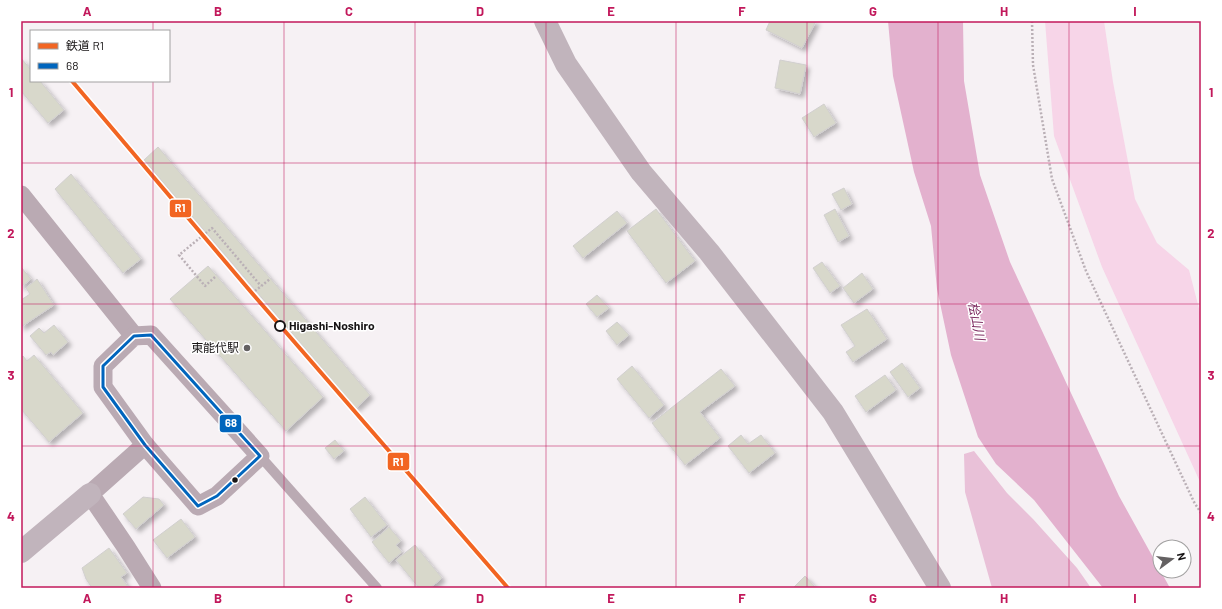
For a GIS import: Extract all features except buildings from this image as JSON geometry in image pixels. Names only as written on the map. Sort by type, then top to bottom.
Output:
[{"type":"street","points":[[545,21],[566,64],[641,172],[709,252],[833,412],[940,588]]},
{"type":"street","points":[[24,206],[134,336]]},
{"type":"street","points":[[151,335],[260,456],[217,496],[198,506],[145,445],[103,387],[103,366],[134,336],[151,335]]},
{"type":"street","points":[[21,552],[145,445]]},
{"type":"street","points":[[90,494],[152,588]]},
{"type":"lane","points":[[260,456],[377,588]]},
{"type":"path","points":[[1032,21],[1033,65],[1052,179],[1086,271],[1194,502],[1201,513]]},
{"type":"path","points":[[216,277],[205,286],[179,255],[212,228],[261,286]]},
{"type":"path","points":[[256,291],[270,279]]},
{"type":"shaded area","points":[[1045,21],[1104,21],[1113,82],[1135,199],[1157,243],[1189,270],[1201,316],[1201,484],[1102,267],[1054,136]]},
{"type":"shaded area","points":[[974,451],[1007,493],[1033,519],[1077,568],[1091,588],[992,588],[965,492],[964,454]]},
{"type":"water","name":"桧山川","points":[[888,21],[963,21],[964,81],[980,175],[1010,262],[1119,496],[1152,556],[1152,579],[1165,579],[1170,588],[1103,588],[1034,500],[996,464],[978,437],[951,355],[937,289],[931,226],[914,172],[893,76]]},
{"type":"rail line","name":"R1","points":[[73,82],[251,292],[508,588]]},
{"type":"transit line","name":"68","points":[[151,335],[260,456],[217,496],[198,506],[145,445],[103,387],[103,366],[134,336],[151,335]]},
{"type":"place","name":"Higashi-Noshiro","points":[[280,326]]},
{"type":"place","name":"東能代駅","points":[[247,348]]}]
